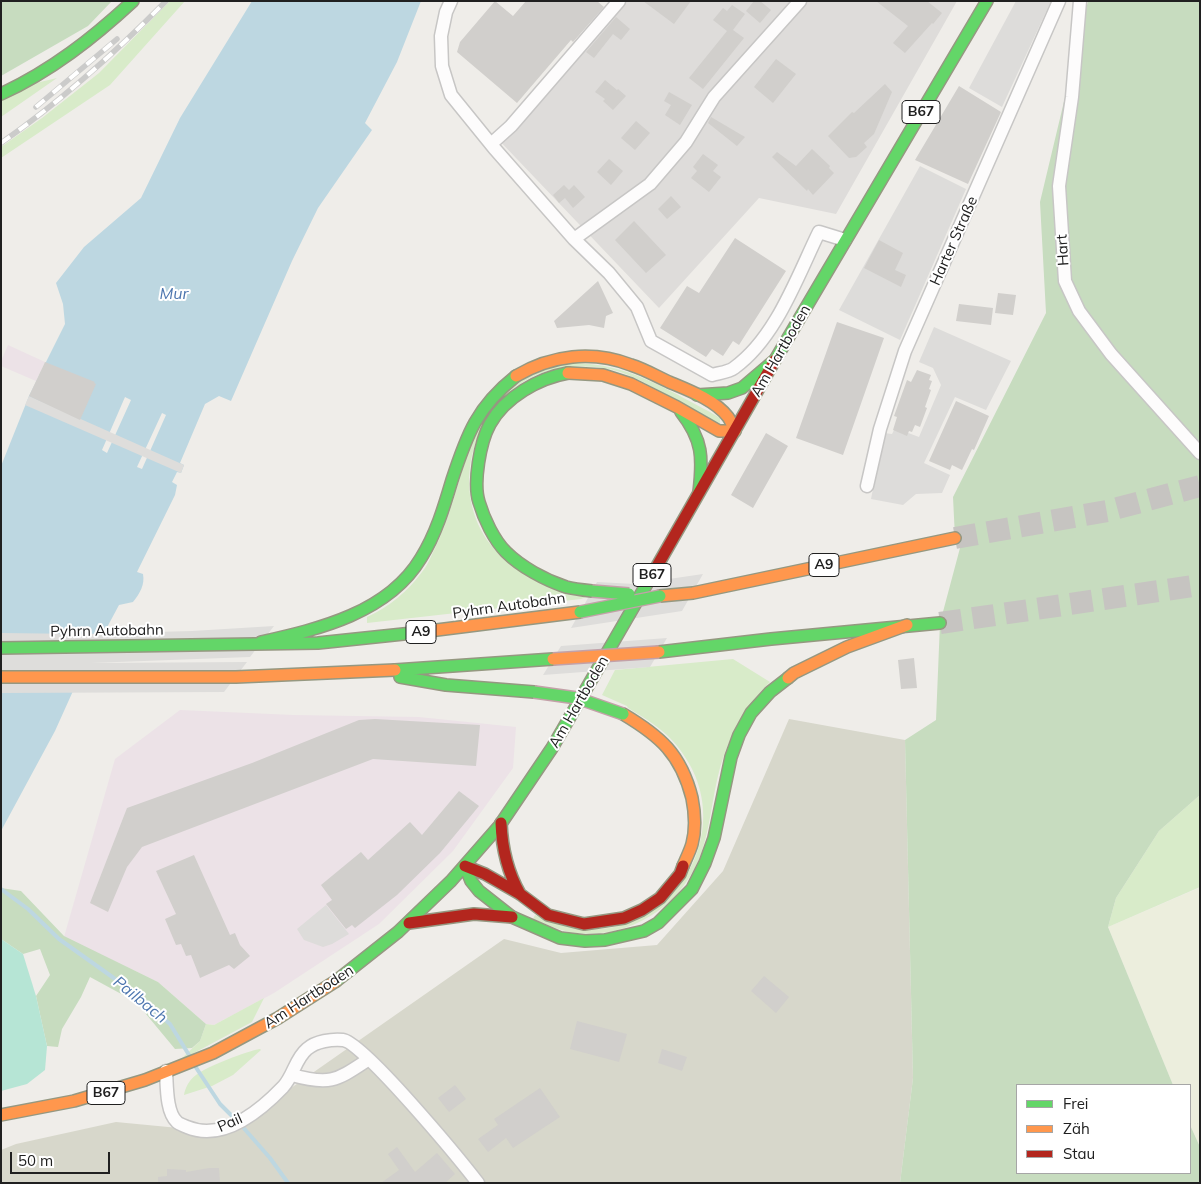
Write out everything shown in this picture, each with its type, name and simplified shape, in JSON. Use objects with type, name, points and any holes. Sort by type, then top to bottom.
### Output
[{"type":"main road","points":[[1,94],[15,88],[73,53],[132,1]]},
{"type":"main road","name":"Am Hartboden","points":[[166,1071],[245,1038],[305,1004],[390,941],[431,903],[501,823],[558,738],[845,240],[986,1]]},
{"type":"main road","points":[[261,642],[316,630],[370,608],[390,593],[408,576],[431,540],[446,502],[463,444],[485,404],[515,376],[552,359],[572,356],[604,357],[638,367],[697,396],[727,416],[735,431],[719,431],[631,384],[603,375],[571,373],[553,376],[517,395],[500,411],[490,424],[482,443],[477,469],[478,501],[490,529],[506,552],[534,572],[566,587],[592,591],[660,596]]},
{"type":"main road","points":[[697,396],[728,393],[742,388],[776,359]]},
{"type":"main road","points":[[677,407],[698,435],[702,455],[699,492]]},
{"type":"main road","name":"Pyhrn Autobahn","points":[[1,648],[261,642],[318,643],[451,629],[580,612],[660,596],[693,592],[955,538]]},
{"type":"main road","name":"A9","points":[[1,677],[236,677],[367,672],[446,665],[553,660],[659,652],[940,623]]},
{"type":"main road","points":[[465,866],[471,881],[478,891],[512,917],[560,938],[585,941],[625,936],[644,931],[658,923],[692,889],[705,863],[714,838],[731,757],[739,735],[751,713],[770,692],[794,672],[847,647],[907,626]]},
{"type":"main road","points":[[367,672],[446,684],[578,698],[623,714],[648,729],[672,753],[687,778],[695,812],[692,844],[680,874],[660,898],[642,910],[624,918],[584,924],[548,915],[520,894],[485,874],[465,866]]},
{"type":"main road","points":[[501,823],[504,860],[510,878],[520,894]]},
{"type":"main road","points":[[409,923],[474,914],[512,917]]},
{"type":"main road","name":"B67","points":[[1,1115],[44,1109],[127,1088],[166,1071]]},
{"type":"street","name":"Am Hartboden","points":[[451,1],[446,12],[441,36],[442,66],[451,95],[574,239],[609,273],[637,307],[651,342],[712,375],[733,369],[758,345],[782,310],[819,232],[845,240]]},
{"type":"street","points":[[491,144],[511,126],[619,1]]},
{"type":"street","points":[[574,239],[650,184],[686,142],[714,97],[800,1]]},
{"type":"street","name":"Harter Straße","points":[[867,486],[880,429],[906,351],[1059,1]]},
{"type":"street","name":"Hart","points":[[1080,1],[1072,97],[1059,186],[1065,281],[1079,311],[1111,354],[1200,453]]},
{"type":"street","name":"Pail","points":[[166,1071],[168,1105],[177,1122],[194,1130],[210,1131],[222,1129],[235,1124],[257,1109],[283,1086],[292,1075],[297,1060],[308,1048],[319,1042],[346,1040],[362,1051],[415,1108],[478,1183]]},
{"type":"street","points":[[292,1075],[309,1080],[325,1081],[336,1079],[369,1059]]},
{"type":"shaded area","points":[[611,1],[957,1],[836,214],[759,198],[659,308],[495,136]]},
{"type":"shaded area","points":[[1016,1],[1051,1],[1002,107],[969,88]]},
{"type":"shaded area","points":[[920,166],[966,189],[900,340],[839,310]]},
{"type":"shaded area","points":[[934,327],[1011,361],[986,410],[955,397],[924,463],[950,475],[942,493],[916,494],[903,505],[871,499],[884,433],[892,434],[895,428],[919,437],[941,385],[933,368],[919,362]]},
{"type":"shaded area","points":[[8,345],[45,362],[36,381],[1,366],[1,361]]},
{"type":"shaded area","points":[[180,710],[294,715],[419,717],[516,727],[513,768],[453,851],[379,924],[274,993],[214,1025],[206,1024],[158,982],[64,937],[115,759]]},
{"type":"shaded area","points":[[789,719],[905,740],[913,1078],[900,1183],[1,1183],[1,1150],[16,1144],[116,1122],[210,1131],[231,1130],[504,939],[561,953],[657,945],[723,871]]},
{"type":"shaded area","points":[[326,905],[349,934],[323,947],[304,940],[297,929]]},
{"type":"green space","points":[[1,1],[112,1],[88,26],[1,76]]},
{"type":"green space","points":[[170,1],[185,1],[110,85],[1,158],[1,147],[42,118],[99,73]]},
{"type":"green space","points":[[1088,1],[1200,1],[1200,795],[1159,831],[1116,898],[1108,927],[1173,1084],[1016,1084],[1016,1174],[1191,1174],[1191,1127],[1200,1147],[1200,1183],[900,1183],[913,1078],[905,740],[936,720],[940,623],[960,548],[955,538],[953,497],[1046,313],[1040,202]]},
{"type":"green space","points":[[57,78],[1,117],[1,94],[15,88]]},
{"type":"green space","points":[[575,363],[594,364],[612,368],[645,379],[710,412],[720,418],[720,423],[690,409],[644,382],[612,370],[579,366],[553,370],[530,378],[510,392],[493,410],[481,430],[473,453],[469,477],[471,501],[478,524],[500,556],[534,580],[559,590],[586,597],[367,623],[367,617],[383,608],[411,586],[426,566],[448,518],[466,458],[477,430],[491,405],[511,385],[538,371]]},
{"type":"green space","points":[[733,659],[770,682],[737,725],[728,745],[717,779],[702,851],[693,871],[681,889],[667,904],[650,916],[632,926],[612,931],[591,934],[569,932],[533,919],[535,915],[571,927],[609,928],[637,919],[660,905],[679,885],[693,862],[701,837],[703,810],[698,783],[685,757],[667,735],[627,706],[602,695],[615,670]]},
{"type":"green space","points":[[1200,795],[1200,887],[1108,927],[1116,898],[1159,831]]},
{"type":"green space","points":[[1,888],[21,891],[64,936],[158,982],[206,1024],[200,1041],[192,1048],[175,1049],[136,1002],[90,977],[81,997],[62,1029],[58,1047],[47,1046],[36,996],[50,975],[40,949],[23,954],[1,939]]},
{"type":"green space","points":[[1199,888],[1200,890],[1200,1147],[1191,1127],[1191,1084],[1173,1084],[1108,927]]},
{"type":"green space","points":[[1,939],[23,954],[36,996],[47,1046],[45,1070],[27,1084],[1,1091]]},
{"type":"green space","points":[[264,998],[252,1022],[179,1061],[200,1041],[206,1024],[214,1025]]},
{"type":"green space","points":[[260,1049],[233,1075],[212,1086],[184,1095],[189,1082],[201,1072],[227,1060]]},
{"type":"water","name":"Mur","points":[[252,1],[421,1],[397,62],[365,123],[372,130],[318,208],[292,261],[231,401],[219,396],[205,404],[180,463],[184,465],[181,473],[177,472],[172,482],[177,485],[175,495],[137,572],[143,574],[143,585],[140,592],[133,602],[119,605],[73,691],[55,731],[1,831],[1,466],[29,396],[65,324],[63,304],[56,283],[84,247],[141,198],[180,118]],"holes":[[[125,397],[131,400],[107,453],[102,450]],[[162,413],[166,415],[142,469],[137,467]]]},
{"type":"pier","points":[[29,396],[184,465],[181,473],[25,405]]},
{"type":"pier","points":[[703,574],[682,611],[571,628],[597,582],[635,584]]},
{"type":"pier","points":[[274,626],[250,657],[91,663],[247,662],[224,692],[1,693],[1,633],[83,634],[192,631]]},
{"type":"pier","points":[[667,638],[650,667],[543,675],[561,646]]},
{"type":"building","points":[[495,1],[513,16],[526,1],[597,1],[604,7],[573,42],[571,40],[517,103],[457,52],[460,42]]},
{"type":"building","points":[[643,1],[691,1],[674,24]]},
{"type":"building","points":[[754,1],[760,1],[771,10],[760,23],[746,11]]},
{"type":"building","points":[[876,1],[927,1],[942,13],[905,53],[893,43],[908,26]]},
{"type":"building","points":[[732,5],[745,14],[733,30],[744,38],[703,89],[689,78],[727,31],[713,20],[723,8],[727,11]]},
{"type":"building","points":[[616,17],[630,29],[621,40],[613,34],[594,58],[586,52]]},
{"type":"building","points":[[776,59],[796,74],[773,103],[754,87]]},
{"type":"building","points":[[605,80],[626,96],[613,110],[603,101],[605,99],[595,92]]},
{"type":"building","points":[[885,84],[892,92],[874,134],[864,143],[867,147],[856,157],[849,158],[828,136],[852,112],[854,113]]},
{"type":"building","points":[[959,86],[1001,112],[968,184],[915,160]]},
{"type":"building","points":[[669,92],[692,105],[680,125],[665,115],[671,105],[664,101]]},
{"type":"building","points":[[711,117],[745,137],[737,146],[708,123]]},
{"type":"building","points":[[636,121],[650,133],[635,150],[621,138]]},
{"type":"building","points":[[812,149],[830,166],[829,168],[834,173],[813,195],[772,157],[777,152],[796,166]]},
{"type":"building","points":[[703,154],[718,165],[713,171],[721,177],[709,192],[691,178],[697,171],[693,167]]},
{"type":"building","points":[[609,159],[623,171],[611,185],[597,172]]},
{"type":"building","points":[[564,185],[569,190],[574,185],[585,197],[573,208],[565,198],[559,203],[553,195]]},
{"type":"building","points":[[671,196],[681,207],[667,219],[658,209]]},
{"type":"building","points":[[634,221],[666,255],[646,273],[615,240]]},
{"type":"building","points":[[735,238],[786,271],[739,345],[733,341],[723,356],[712,349],[706,357],[660,328],[687,286],[699,293]]},
{"type":"building","points":[[879,240],[903,253],[895,270],[906,275],[901,287],[864,268]]},
{"type":"building","points":[[598,281],[613,313],[606,316],[604,328],[589,325],[557,328],[554,321]]},
{"type":"building","points":[[998,293],[1016,295],[1013,315],[995,313]]},
{"type":"building","points":[[959,304],[993,308],[991,325],[956,321]]},
{"type":"building","points":[[837,322],[884,338],[843,455],[796,438]]},
{"type":"building","points":[[45,362],[95,382],[96,384],[80,420],[29,396]]},
{"type":"building","points":[[917,370],[931,375],[929,380],[932,381],[929,389],[931,390],[920,427],[915,425],[912,432],[909,431],[907,436],[893,430],[897,417],[894,416],[907,380],[911,382]]},
{"type":"building","points":[[956,401],[989,416],[974,450],[972,449],[962,470],[952,465],[950,470],[929,461]]},
{"type":"building","points":[[766,433],[788,446],[753,508],[731,495]]},
{"type":"building","points":[[914,658],[917,688],[901,689],[898,660]]},
{"type":"building","points":[[375,719],[480,725],[476,766],[373,759],[142,847],[127,867],[108,912],[90,903],[127,808],[252,763],[359,720]]},
{"type":"building","points":[[459,791],[479,806],[440,853],[397,895],[355,928],[352,925],[346,929],[326,904],[332,900],[321,885],[361,852],[368,860],[410,822],[422,835]]},
{"type":"building","points":[[194,855],[230,935],[235,933],[240,945],[250,956],[234,969],[229,965],[200,978],[191,955],[186,956],[181,944],[176,945],[165,919],[176,914],[156,871]]},
{"type":"building","points":[[764,976],[789,997],[776,1013],[751,991]]},
{"type":"building","points":[[577,1021],[627,1034],[619,1062],[570,1049]]},
{"type":"building","points":[[662,1049],[687,1057],[682,1071],[658,1063]]},
{"type":"building","points":[[455,1085],[466,1099],[449,1112],[438,1098]]},
{"type":"building","points":[[540,1088],[560,1117],[513,1148],[506,1138],[488,1152],[478,1139],[498,1125],[494,1119]]},
{"type":"building","points":[[397,1147],[415,1172],[437,1153],[455,1174],[445,1183],[381,1183],[399,1170],[388,1154]]},
{"type":"building","points":[[219,1168],[220,1183],[158,1183],[158,1177],[167,1176],[167,1169],[186,1170],[186,1172]]},
{"type":"waterway","name":"Pailbach","points":[[1,889],[28,909],[59,939],[132,991],[170,1024],[189,1055]]},
{"type":"waterway","name":"Pailbach","points":[[195,1066],[220,1104],[236,1120]]},
{"type":"waterway","name":"Pailbach","points":[[241,1125],[270,1158],[288,1183]]},
{"type":"tunnel","points":[[955,538],[1107,511],[1200,486]]},
{"type":"tunnel","points":[[940,623],[1200,585]]},
{"type":"railway","points":[[1,143],[87,76],[166,1]]},
{"type":"railway","points":[[36,107],[117,39]]},
{"type":"traffic: fast","points":[[1,94],[37,75],[71,53],[133,1]]},
{"type":"traffic: fast","points":[[775,360],[987,1]]},
{"type":"traffic: fast","points":[[697,395],[728,393],[742,388],[776,359]]},
{"type":"traffic: fast","points":[[568,373],[546,379],[524,390],[504,405],[496,414],[483,441],[477,474],[477,494],[481,509],[497,542],[512,558],[542,577],[558,584],[569,588],[592,591]]},
{"type":"traffic: fast","points":[[261,642],[306,631],[350,616],[371,605],[407,577],[421,558],[435,530],[463,449],[475,422],[492,399],[516,376]]},
{"type":"traffic: fast","points":[[681,412],[694,432],[700,450],[699,492]]},
{"type":"traffic: fast","points":[[336,981],[398,932],[451,881],[500,825],[552,748],[652,575]]},
{"type":"traffic: fast","points":[[592,591],[629,594]]},
{"type":"traffic: fast","points":[[580,612],[660,596]]},
{"type":"traffic: fast","points":[[659,652],[940,623]]},
{"type":"traffic: fast","points":[[1,648],[318,643],[413,633]]},
{"type":"traffic: fast","points":[[395,670],[553,659]]},
{"type":"traffic: fast","points":[[400,677],[446,685],[534,692]]},
{"type":"traffic: fast","points":[[465,866],[471,881],[479,891],[512,917],[560,938],[585,941],[605,940],[644,931],[658,923],[692,889],[705,863],[714,838],[731,757],[739,735],[751,713],[770,692],[788,678]]},
{"type":"traffic: fast","points":[[534,692],[577,698],[623,714]]},
{"type":"traffic: slow","points":[[516,376],[544,363],[558,359],[587,356],[616,360],[693,392],[716,405],[728,417],[735,431],[719,431],[631,384],[603,375],[568,373]]},
{"type":"traffic: slow","points":[[660,596],[693,593],[955,538]]},
{"type":"traffic: slow","points":[[413,633],[580,612]]},
{"type":"traffic: slow","points":[[788,678],[794,673],[847,647],[907,625]]},
{"type":"traffic: slow","points":[[553,659],[659,652]]},
{"type":"traffic: slow","points":[[1,677],[236,677],[395,670]]},
{"type":"traffic: slow","points":[[623,714],[648,730],[658,739],[682,769],[692,798],[695,827],[692,844],[683,866]]},
{"type":"traffic: slow","points":[[1,1115],[74,1101],[145,1080],[213,1053],[278,1018],[336,981]]},
{"type":"traffic: jam","points":[[652,575],[775,360]]},
{"type":"traffic: jam","points":[[501,823],[506,860],[520,894]]},
{"type":"traffic: jam","points":[[465,866],[485,874],[520,894],[548,915],[584,924],[624,918],[642,910],[660,898],[680,874],[683,866]]},
{"type":"traffic: jam","points":[[409,923],[474,914],[512,917]]}]
